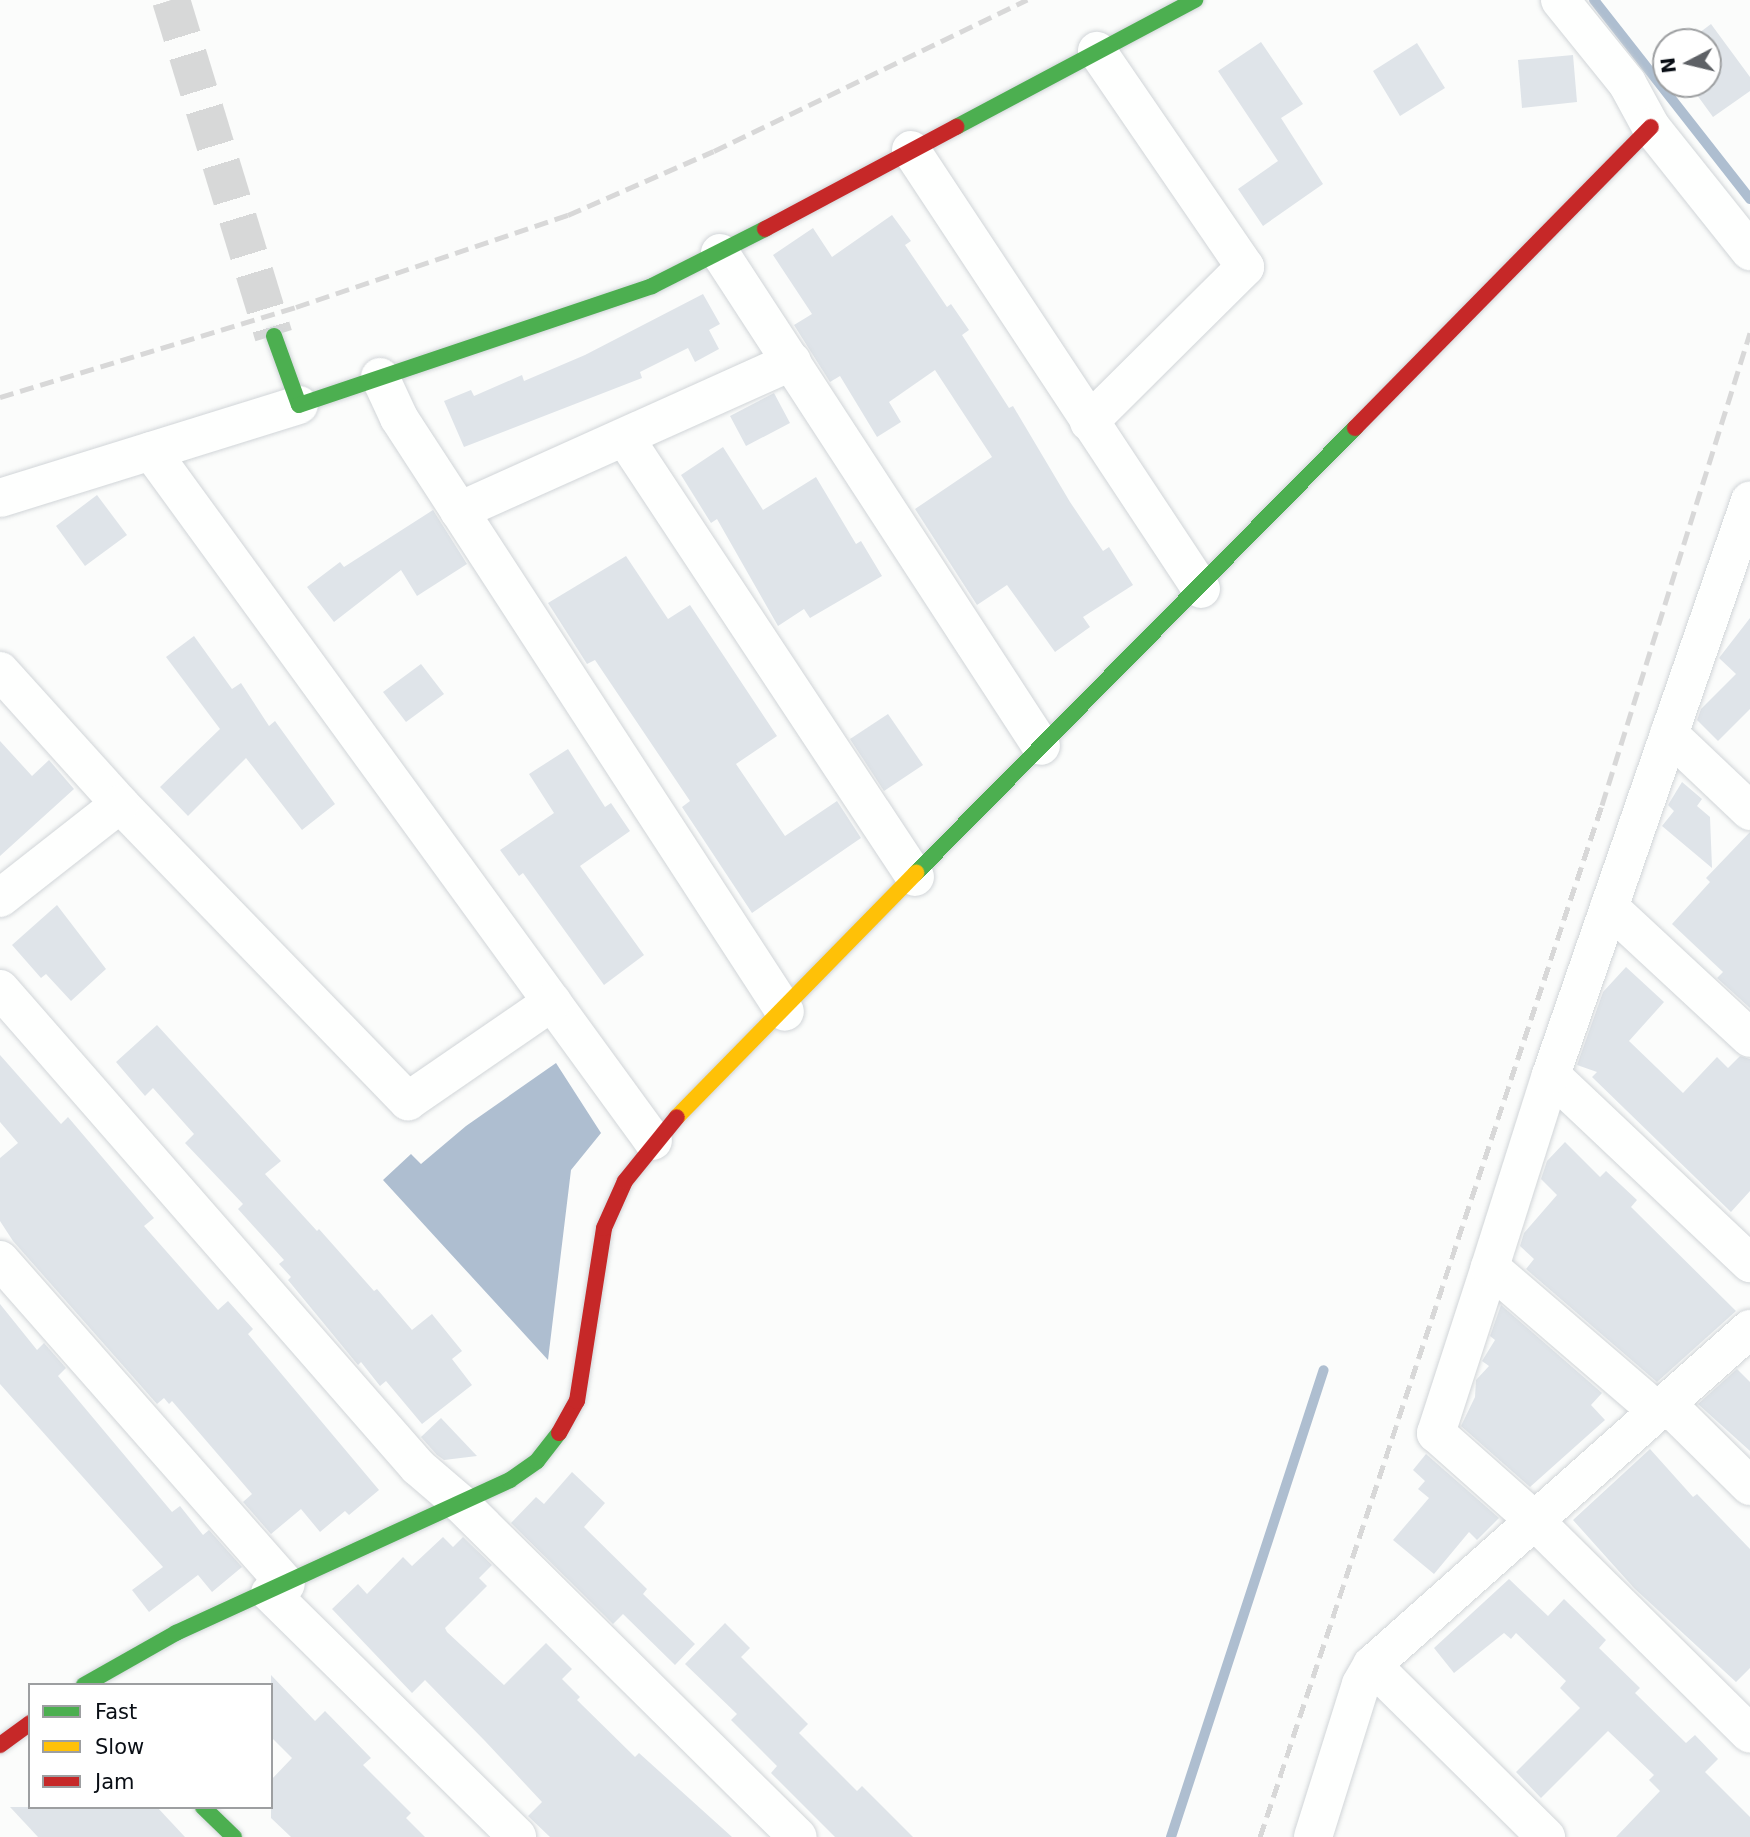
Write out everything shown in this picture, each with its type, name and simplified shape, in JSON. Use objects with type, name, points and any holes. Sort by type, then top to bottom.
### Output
[{"type":"street","points":[[0,498],[299,405],[588,310],[652,286],[720,253],[1195,0]]},
{"type":"street","points":[[1560,0],[1627,83],[1651,127],[1750,251]]},
{"type":"street","points":[[1089,422],[1245,267],[1097,51]]},
{"type":"street","points":[[88,1683],[176,1633],[460,1503],[537,1461],[567,1423],[584,1374],[604,1227],[625,1181],[653,1141],[785,1012],[1041,746],[1200,589],[1651,127]]},
{"type":"street","points":[[911,150],[1200,589]]},
{"type":"street","points":[[720,253],[1041,746]]},
{"type":"street","points":[[274,336],[299,405]]},
{"type":"street","points":[[459,511],[792,361]]},
{"type":"street","points":[[380,377],[399,418],[785,1012]]},
{"type":"street","points":[[625,438],[915,877]]},
{"type":"street","points":[[150,451],[653,1141]]},
{"type":"street","points":[[1750,502],[1551,1075],[1436,1433],[1532,1520],[1750,1734]]},
{"type":"street","points":[[0,671],[120,804],[408,1101],[552,1002]]},
{"type":"street","points":[[1669,734],[1750,811]]},
{"type":"street","points":[[0,898],[120,804]]},
{"type":"street","points":[[1609,907],[1750,1038]]},
{"type":"street","points":[[0,989],[418,1467],[460,1503],[798,1837]]},
{"type":"street","points":[[1551,1075],[1750,1263]]},
{"type":"street","points":[[0,1260],[278,1588],[517,1837]]},
{"type":"street","points":[[1490,1267],[1661,1406],[1750,1486]]},
{"type":"street","points":[[1313,1837],[1361,1684],[1373,1665],[1532,1520],[1750,1329]]},
{"type":"street","points":[[1373,1665],[1546,1837]]},
{"type":"street","points":[[0,1745],[28,1724]]},
{"type":"street","points":[[205,1809],[234,1837]]},
{"type":"water","points":[[556,1063],[601,1133],[571,1170],[548,1360],[383,1180],[411,1154],[421,1164],[466,1126]]},
{"type":"building","points":[[1722,39],[1750,77],[1750,91],[1713,117],[1699,98],[1722,98]]},
{"type":"building","points":[[1261,42],[1303,104],[1281,118],[1323,184],[1263,226],[1238,189],[1278,161],[1218,71]]},
{"type":"building","points":[[1417,43],[1445,88],[1400,116],[1373,71]]},
{"type":"building","points":[[1573,55],[1577,102],[1522,108],[1518,60]]},
{"type":"building","points":[[892,215],[911,241],[905,245],[947,307],[951,304],[969,330],[962,335],[1009,408],[1013,406],[1070,502],[1103,551],[1109,547],[1133,585],[1083,617],[1090,627],[1055,652],[1007,585],[977,605],[915,509],[992,457],[935,370],[889,402],[901,422],[877,437],[840,376],[830,382],[794,325],[812,314],[773,255],[813,228],[832,257]]},
{"type":"building","points":[[703,294],[720,324],[709,330],[719,349],[695,362],[688,348],[640,372],[642,378],[464,447],[444,401],[471,390],[474,396],[522,375],[524,381],[585,355]]},
{"type":"building","points":[[774,393],[790,423],[746,446],[730,416]]},
{"type":"building","points":[[723,447],[763,510],[816,477],[856,544],[861,541],[882,576],[810,618],[804,609],[778,626],[717,519],[711,523],[681,475]]},
{"type":"building","points":[[97,495],[127,535],[85,566],[56,526]]},
{"type":"building","points":[[433,510],[467,564],[417,596],[401,570],[334,622],[307,587],[340,562],[344,567]]},
{"type":"building","points":[[626,556],[668,619],[690,605],[777,736],[736,764],[785,836],[837,801],[861,838],[752,913],[682,807],[690,801],[595,660],[587,664],[548,603]]},
{"type":"building","points":[[1750,618],[1750,709],[1718,741],[1697,720],[1701,709],[1736,674],[1719,658]]},
{"type":"building","points":[[194,636],[232,689],[241,683],[269,726],[275,721],[335,804],[302,830],[246,758],[188,816],[160,787],[220,729],[166,657]]},
{"type":"building","points":[[421,664],[444,694],[406,722],[383,692]]},
{"type":"building","points":[[888,714],[923,765],[884,791],[850,739]]},
{"type":"building","points":[[0,741],[32,776],[49,760],[74,789],[0,856]]},
{"type":"building","points":[[568,749],[605,807],[611,803],[630,831],[580,866],[644,955],[604,985],[523,873],[519,876],[500,850],[554,813],[529,774]]},
{"type":"building","points":[[1682,782],[1702,799],[1697,806],[1710,817],[1712,868],[1662,826],[1674,811],[1668,805]]},
{"type":"building","points":[[1750,832],[1750,1008],[1717,978],[1723,972],[1672,924],[1710,882],[1706,878]]},
{"type":"building","points":[[57,905],[106,969],[71,1001],[46,974],[41,978],[12,945]]},
{"type":"building","points":[[1626,967],[1664,1002],[1629,1041],[1683,1093],[1717,1057],[1728,1068],[1740,1056],[1750,1059],[1750,1191],[1731,1212],[1592,1077],[1597,1072],[1577,1065],[1603,992]]},
{"type":"building","points":[[157,1025],[281,1161],[265,1174],[317,1231],[319,1229],[374,1291],[377,1289],[412,1330],[432,1314],[462,1351],[452,1359],[472,1385],[422,1424],[386,1381],[380,1386],[361,1362],[358,1365],[288,1280],[291,1277],[279,1264],[284,1260],[238,1209],[243,1204],[185,1143],[194,1134],[153,1088],[145,1096],[116,1062]]},
{"type":"building","points":[[0,1055],[61,1124],[68,1117],[154,1218],[144,1226],[218,1310],[228,1301],[253,1329],[248,1334],[379,1490],[349,1515],[345,1511],[320,1532],[301,1509],[271,1534],[243,1502],[252,1494],[172,1401],[169,1404],[164,1398],[157,1404],[13,1241],[0,1221],[0,1158],[18,1143],[0,1122]]},
{"type":"building","points":[[1565,1142],[1600,1177],[1606,1171],[1637,1200],[1631,1207],[1736,1311],[1657,1382],[1526,1269],[1534,1259],[1520,1246],[1524,1233],[1557,1195],[1541,1179],[1547,1161]]},
{"type":"building","points":[[0,1304],[37,1350],[44,1343],[66,1368],[58,1376],[172,1512],[180,1506],[203,1535],[209,1530],[242,1567],[212,1592],[198,1575],[149,1612],[132,1590],[163,1567],[0,1384]]},
{"type":"building","points":[[1501,1305],[1602,1393],[1591,1405],[1605,1420],[1530,1487],[1461,1426],[1475,1397],[1476,1380],[1489,1366],[1482,1361],[1495,1340],[1490,1336]]},
{"type":"building","points":[[1737,1369],[1750,1382],[1750,1451],[1698,1404]]},
{"type":"building","points":[[441,1418],[477,1456],[444,1460],[437,1455],[421,1437]]},
{"type":"building","points":[[1650,1449],[1693,1497],[1697,1494],[1750,1549],[1750,1668],[1736,1682],[1634,1588],[1573,1520]]},
{"type":"building","points":[[1426,1454],[1499,1518],[1477,1540],[1469,1532],[1434,1574],[1393,1540],[1429,1498],[1418,1489],[1425,1481],[1413,1470]]},
{"type":"building","points":[[572,1472],[605,1503],[584,1527],[647,1589],[643,1594],[695,1644],[675,1665],[623,1614],[613,1624],[511,1523],[536,1497],[544,1504]]},
{"type":"building","points":[[443,1537],[453,1547],[463,1537],[492,1565],[479,1578],[487,1586],[445,1628],[447,1632],[504,1685],[546,1643],[572,1669],[562,1679],[580,1697],[577,1700],[635,1757],[639,1753],[732,1837],[550,1837],[528,1816],[542,1802],[485,1741],[425,1680],[412,1693],[332,1609],[358,1584],[367,1594],[403,1557],[412,1566]]},
{"type":"building","points":[[1509,1579],[1548,1616],[1564,1599],[1606,1640],[1599,1648],[1640,1688],[1635,1693],[1686,1743],[1695,1735],[1718,1759],[1705,1772],[1750,1817],[1750,1837],[1616,1837],[1660,1791],[1649,1780],[1654,1775],[1608,1731],[1541,1798],[1516,1772],[1580,1708],[1560,1688],[1566,1681],[1516,1633],[1511,1639],[1504,1633],[1454,1673],[1434,1648]]},
{"type":"building","points":[[725,1623],[750,1648],[741,1657],[808,1724],[799,1733],[857,1791],[862,1786],[913,1837],[835,1837],[771,1773],[777,1766],[731,1720],[737,1714],[685,1664]]},
{"type":"building","points":[[271,1675],[315,1721],[325,1711],[371,1758],[363,1765],[411,1813],[406,1818],[425,1837],[291,1837],[271,1818],[273,1778],[292,1758],[273,1739]]},
{"type":"building","points":[[10,1807],[159,1809],[185,1837],[38,1837]]},
{"type":"waterway","points":[[1594,0],[1750,199]]},
{"type":"waterway","points":[[1171,1837],[1324,1370]]},
{"type":"tunnel","points":[[171,0],[274,336]]},
{"type":"railway","points":[[0,397],[296,307],[568,215],[714,151],[1027,0]]},
{"type":"railway","points":[[1260,1837],[1602,805],[1750,333]]},
{"type":"traffic: fast","points":[[956,127],[1195,0]]},
{"type":"traffic: fast","points":[[274,336],[299,405],[652,286],[765,229]]},
{"type":"traffic: fast","points":[[916,873],[1355,428]]},
{"type":"traffic: fast","points":[[88,1683],[176,1633],[510,1480],[537,1461],[559,1433]]},
{"type":"traffic: fast","points":[[205,1809],[234,1837]]},
{"type":"traffic: slow","points":[[677,1117],[916,873]]},
{"type":"traffic: jam","points":[[765,229],[956,127]]},
{"type":"traffic: jam","points":[[1355,428],[1651,127]]},
{"type":"traffic: jam","points":[[559,1433],[577,1401],[604,1228],[625,1181],[677,1117]]},
{"type":"traffic: jam","points":[[0,1745],[28,1724]]}]
